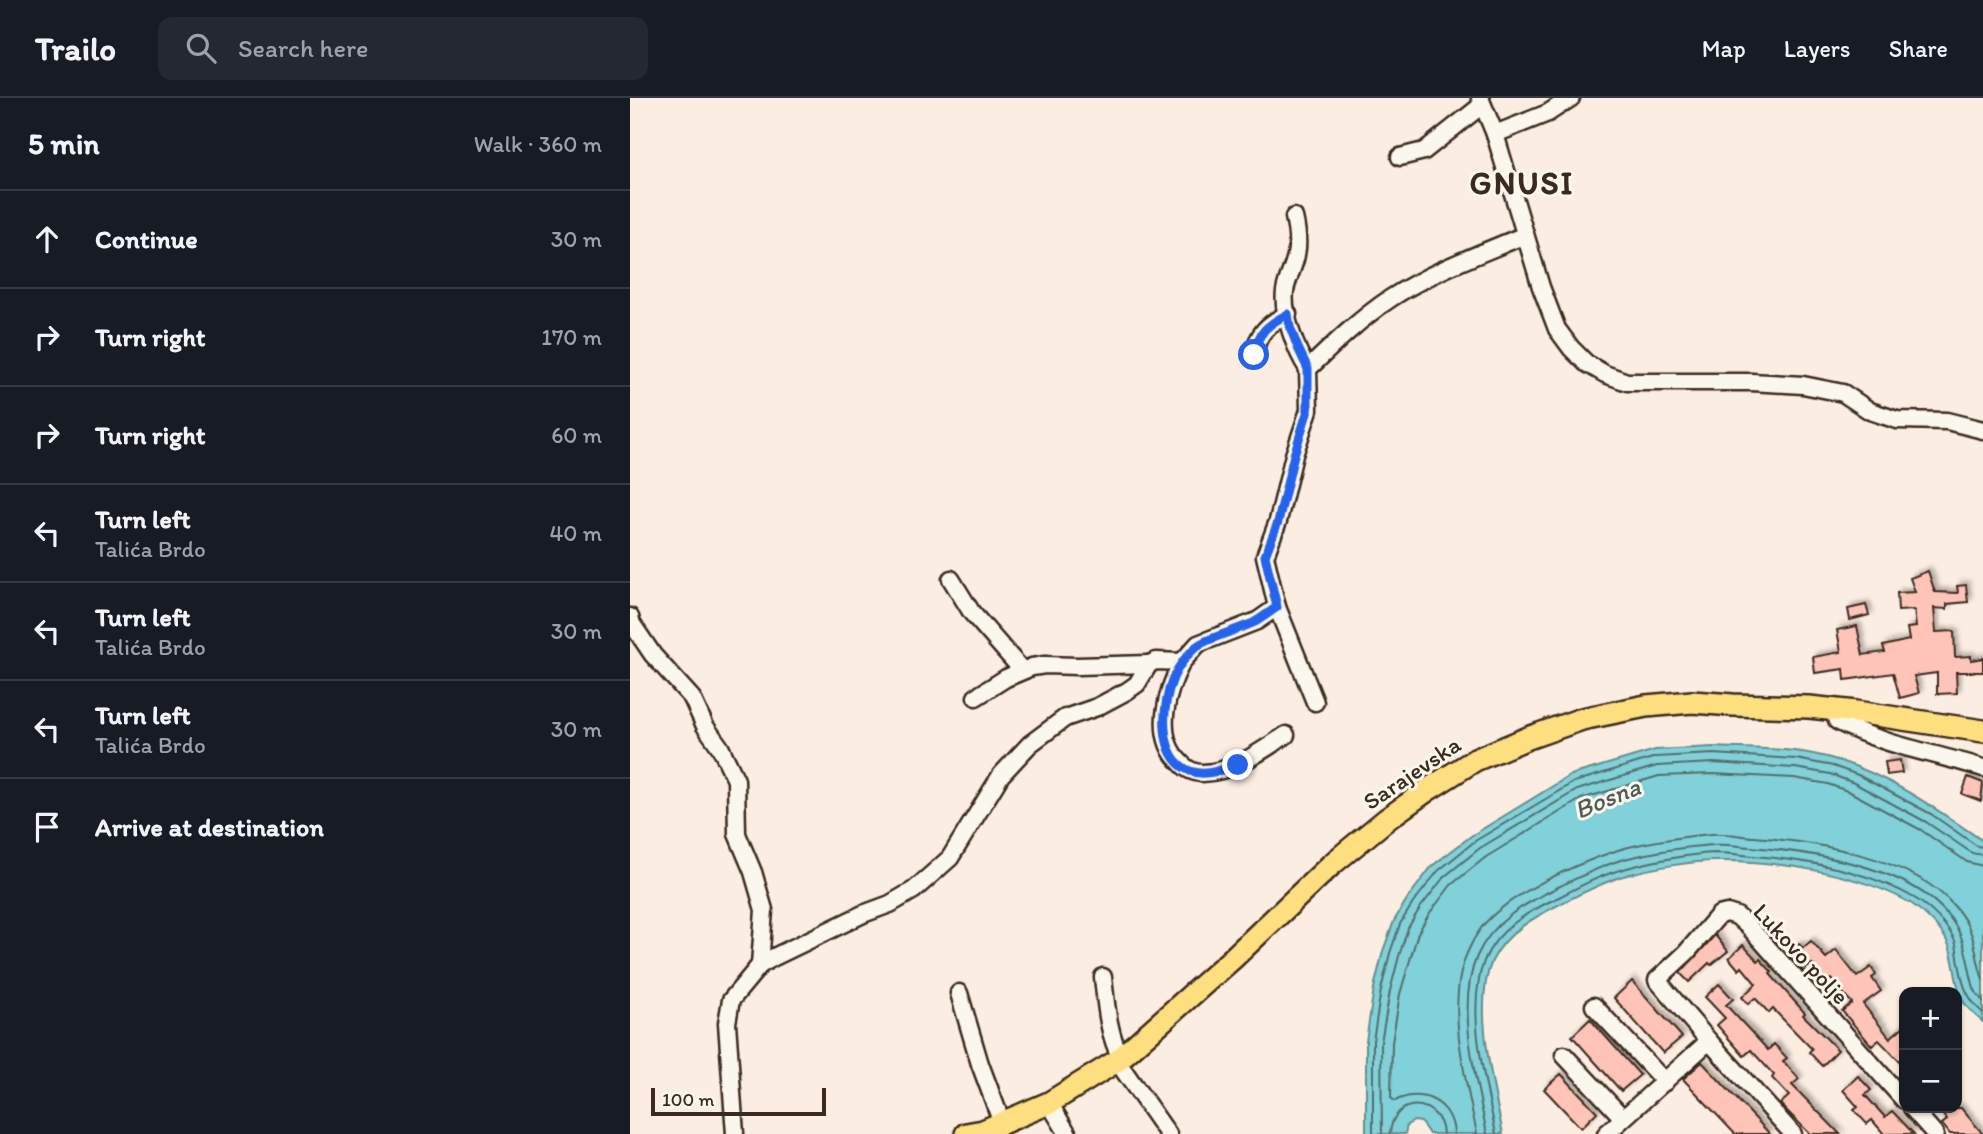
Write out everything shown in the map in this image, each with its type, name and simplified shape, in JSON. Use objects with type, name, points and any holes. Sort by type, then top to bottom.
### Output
[{"type":"main road","name":"Sarajevska","points":[[984,1130],[1049,1103],[1119,1060],[1342,857],[1397,811],[1475,760],[1528,737],[1581,719],[1646,706],[1692,702],[1833,709],[1983,730]]},
{"type":"street","points":[[1495,134],[1548,113],[1571,98]]},
{"type":"street","points":[[1400,157],[1424,151],[1481,102],[1495,134],[1541,287],[1557,329],[1579,355],[1605,374],[1627,382],[1751,382],[1803,385],[1843,393],[1870,411],[1897,420],[1947,421],[1983,430]]},
{"type":"street","points":[[1294,217],[1298,235],[1296,256],[1285,294],[1290,327],[1308,369],[1308,410],[1278,522],[1265,556],[1277,607],[1315,702]]},
{"type":"street","points":[[1308,369],[1353,326],[1392,297],[1429,277],[1525,235]]},
{"type":"street","points":[[1254,355],[1256,340],[1276,320],[1288,314]]},
{"type":"street","points":[[951,579],[972,614],[1022,670]]},
{"type":"street","points":[[1277,607],[1257,621],[1198,644],[1182,662],[1173,678],[1167,699],[1165,729],[1169,748],[1178,761],[1189,771],[1203,773],[1238,765],[1286,736]]},
{"type":"street","points":[[630,617],[653,655],[692,698],[736,780],[737,834],[753,872],[764,910],[760,965]]},
{"type":"street","points":[[976,696],[1022,670],[1045,665],[1182,662]]},
{"type":"street","points":[[735,1134],[727,1023],[731,1000],[760,965],[914,890],[950,858],[1001,775],[1030,744],[1065,718],[1097,707],[1127,691],[1137,684],[1149,664]]},
{"type":"street","points":[[1833,709],[1837,721],[1859,731],[1983,768]]},
{"type":"street","name":"Lukovo polje","points":[[1793,1134],[1657,980],[1686,953],[1719,915],[1727,913],[1737,916],[1750,928],[1899,1094]]},
{"type":"street","points":[[1102,977],[1110,1027],[1119,1060],[1168,1134]]},
{"type":"street","points":[[960,993],[980,1064],[984,1130]]},
{"type":"street","points":[[1594,1006],[1665,1082]]},
{"type":"street","points":[[1606,1134],[1709,1041]]},
{"type":"street","points":[[1564,1055],[1623,1118]]},
{"type":"street","points":[[1049,1103],[1068,1134]]},
{"type":"street","points":[[1916,1113],[1935,1134]]},
{"type":"water","name":"Bosna","points":[[1713,747],[1776,749],[1822,756],[1876,775],[1913,795],[1983,841],[1983,1022],[1962,999],[1962,987],[1958,987],[1950,949],[1941,932],[1912,904],[1892,893],[1844,877],[1765,863],[1707,861],[1659,867],[1611,880],[1553,907],[1514,933],[1492,961],[1486,979],[1484,1023],[1503,1134],[1429,1134],[1421,1122],[1414,1121],[1407,1125],[1405,1134],[1366,1134],[1366,1041],[1374,988],[1394,921],[1407,899],[1432,866],[1471,836],[1571,775],[1655,750]]},
{"type":"building","points":[[1928,571],[1935,592],[1958,593],[1957,586],[1966,585],[1968,602],[1947,604],[1947,609],[1934,608],[1936,632],[1954,631],[1955,657],[1971,656],[1971,660],[1983,658],[1983,672],[1956,672],[1957,693],[1937,694],[1937,673],[1914,676],[1919,693],[1900,698],[1893,673],[1845,680],[1844,669],[1815,673],[1813,657],[1841,652],[1837,630],[1857,626],[1863,655],[1885,652],[1883,646],[1909,640],[1907,628],[1916,627],[1914,610],[1898,611],[1897,593],[1915,592],[1910,578]]},
{"type":"building","points":[[1866,605],[1869,615],[1850,620],[1848,609]]},
{"type":"building","points":[[1900,760],[1902,773],[1887,775],[1885,762]]},
{"type":"building","points":[[1968,777],[1983,783],[1981,801],[1962,794]]},
{"type":"building","points":[[1715,935],[1728,951],[1711,965],[1709,963],[1689,982],[1680,973]]},
{"type":"building","points":[[1811,941],[1826,958],[1836,950],[1857,977],[1871,967],[1876,975],[1872,978],[1881,991],[1863,1004],[1890,1038],[1899,1030],[1899,1061],[1879,1040],[1872,1046],[1842,1011],[1852,1003],[1831,979],[1827,982],[1812,964],[1803,971],[1787,954],[1799,944],[1803,948]]},
{"type":"building","points":[[1743,945],[1772,972],[1770,974],[1805,1013],[1803,1015],[1838,1050],[1822,1066],[1809,1052],[1812,1049],[1773,1009],[1769,1013],[1755,998],[1748,1004],[1742,997],[1756,984],[1742,967],[1739,970],[1729,958]]},
{"type":"building","points":[[1632,981],[1682,1037],[1663,1053],[1614,998]]},
{"type":"building","points":[[1719,984],[1733,999],[1726,1005],[1768,1050],[1774,1044],[1787,1058],[1783,1061],[1799,1079],[1792,1085],[1840,1134],[1810,1134],[1780,1104],[1789,1096],[1772,1078],[1774,1075],[1751,1050],[1744,1056],[1717,1025],[1725,1018],[1705,997]]},
{"type":"building","points":[[1590,1019],[1640,1075],[1621,1091],[1572,1036]]},
{"type":"building","points":[[1702,1062],[1770,1134],[1735,1134],[1683,1079]]},
{"type":"building","points":[[1561,1074],[1597,1112],[1581,1128],[1544,1089]]},
{"type":"building","points":[[1858,1076],[1871,1090],[1865,1095],[1885,1117],[1892,1111],[1914,1134],[1884,1134],[1872,1120],[1867,1124],[1854,1110],[1858,1107],[1843,1090]]},
{"type":"building","points":[[1962,1109],[1983,1134],[1950,1134],[1942,1124],[1947,1120],[1941,1113],[1962,1113]]},
{"type":"district","name":"GNUSI","points":[[1522,183]]},
{"type":"route","points":[[1238,765],[1203,773],[1189,771],[1169,748],[1165,729],[1167,699],[1173,678],[1182,662],[1198,644],[1257,621],[1277,607],[1265,556],[1278,522],[1308,410],[1309,384],[1308,369],[1290,327],[1288,314],[1276,320],[1256,340],[1254,355]]}]
